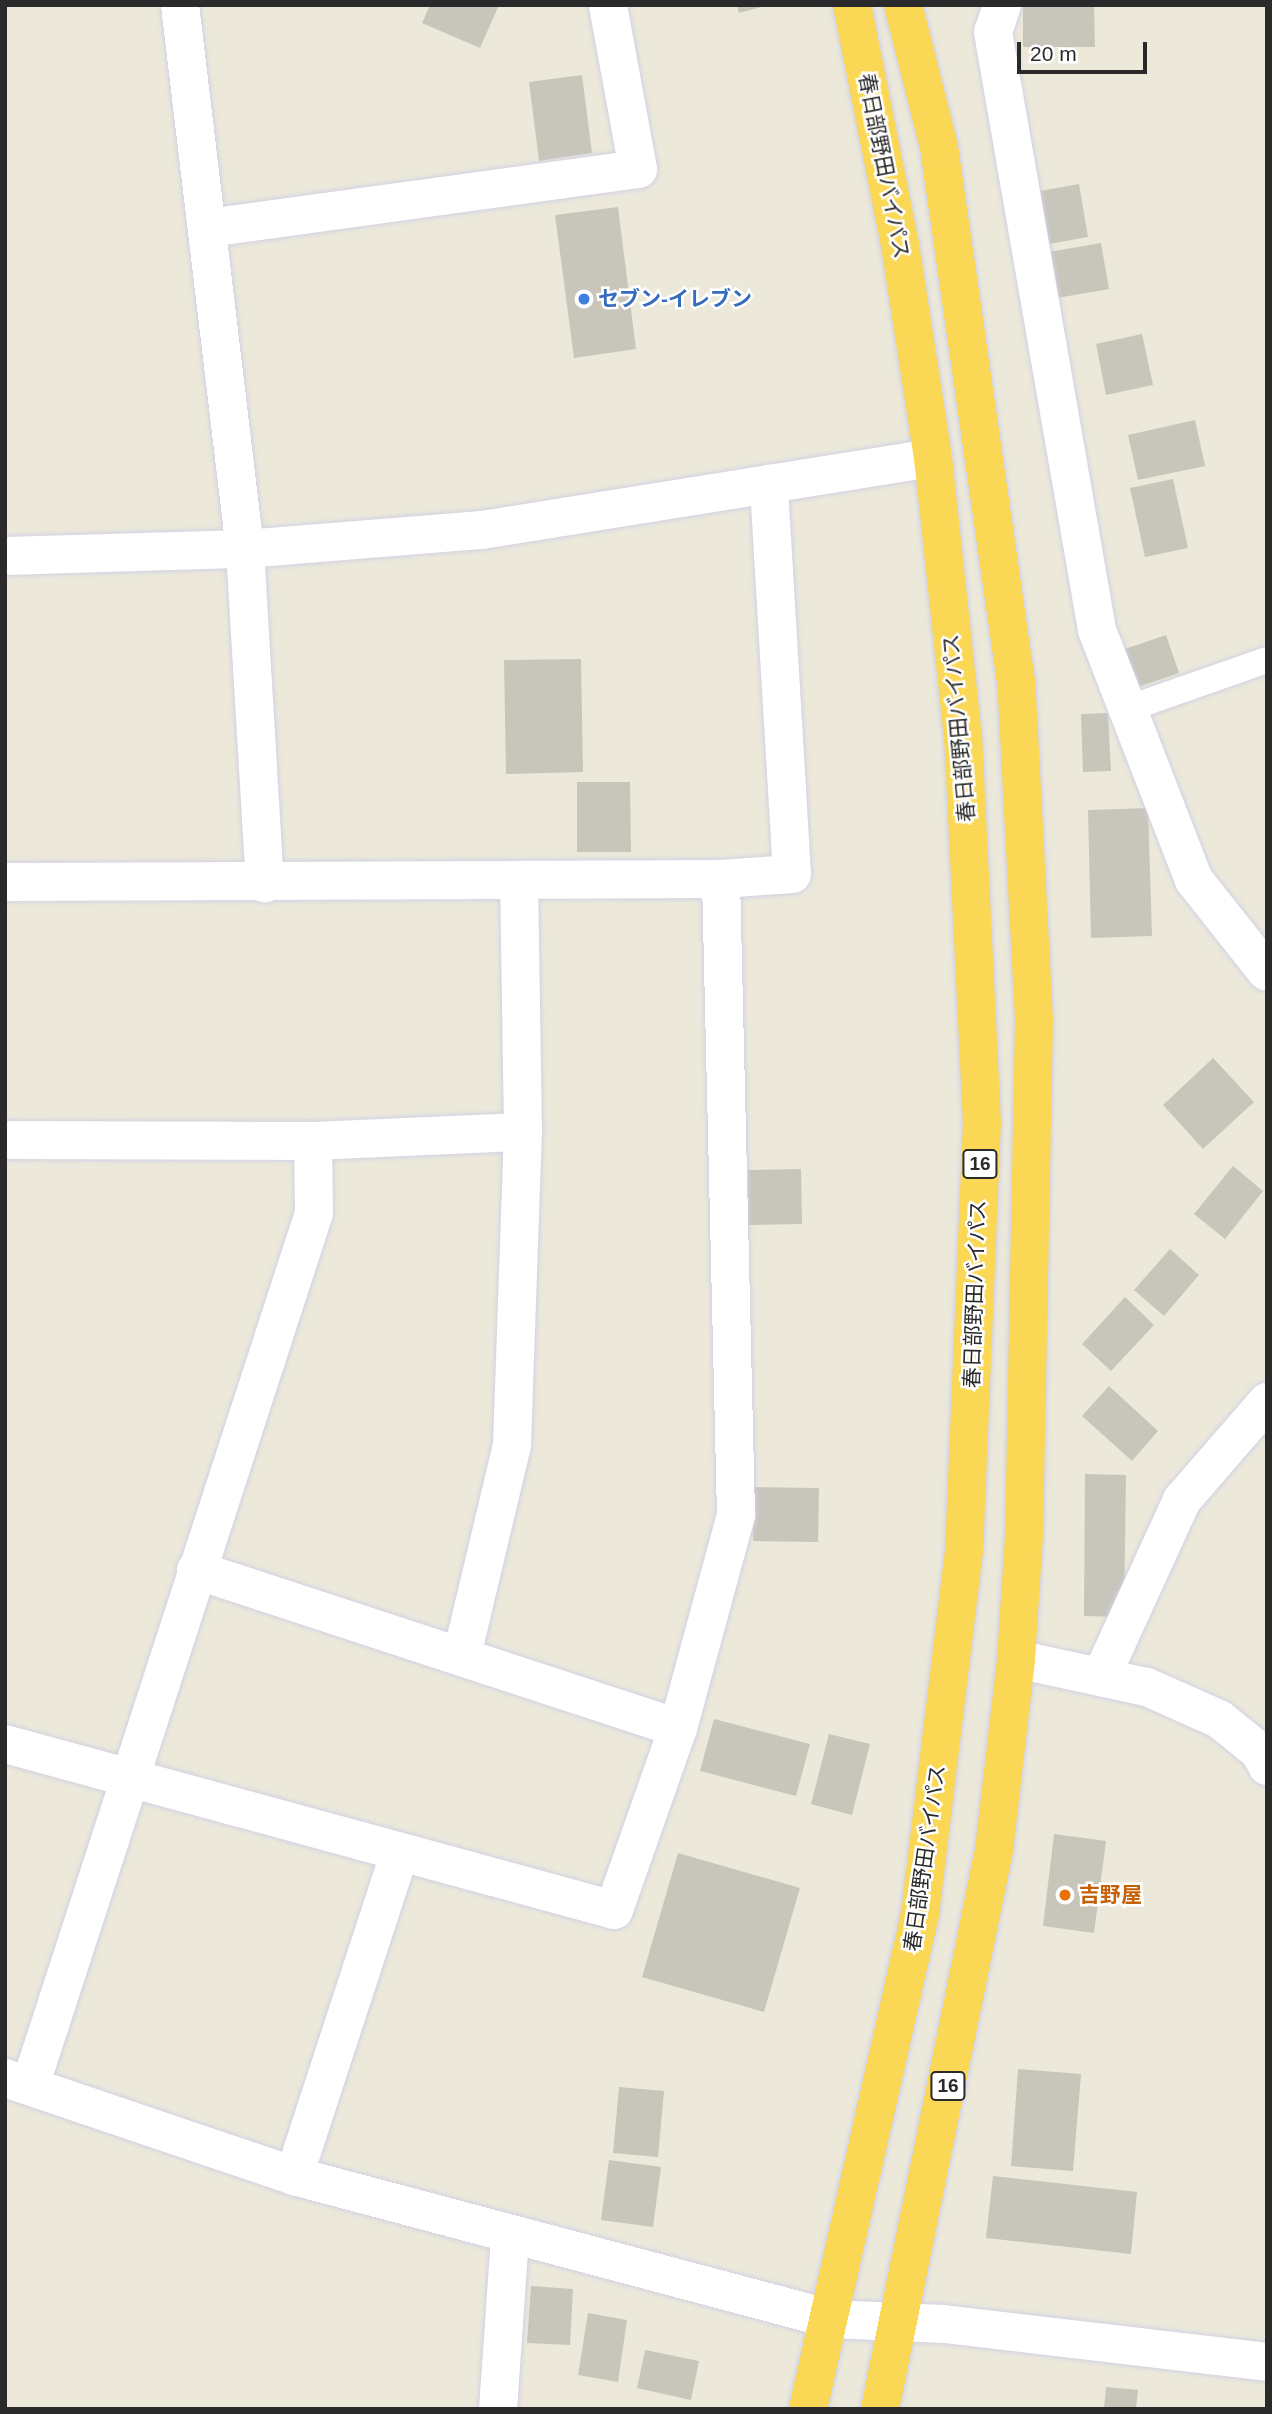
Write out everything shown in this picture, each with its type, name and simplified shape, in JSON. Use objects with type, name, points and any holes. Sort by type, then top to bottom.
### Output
[{"type":"highway","name":"春日部野田バイパス","points":[[808,2409],[831,2319],[920,1914],[964,1551],[982,1122],[963,738],[933,458],[900,245],[852,5]]},
{"type":"highway","name":"16","points":[[880,2409],[994,1850],[1016,1659],[1024,1536],[1034,1020],[1016,682],[939,147],[903,5]]},
{"type":"street","points":[[180,5],[245,549],[265,883]]},
{"type":"street","points":[[208,228],[638,169],[608,5]]},
{"type":"street","points":[[1002,5],[993,32],[1097,631],[1194,880],[1266,970]]},
{"type":"street","points":[[5,556],[245,549],[482,530],[933,458]]},
{"type":"street","points":[[5,881],[265,883],[721,879],[792,874],[769,484]]},
{"type":"street","points":[[5,1744],[614,1910],[678,1728],[736,1515],[721,879]]},
{"type":"street","points":[[462,1655],[512,1445],[523,1132],[519,880]]},
{"type":"street","points":[[5,1140],[313,1141],[523,1132]]},
{"type":"street","points":[[313,1141],[314,1213],[128,1777],[18,2082],[294,2176],[510,2236],[831,2319],[898,2322],[1267,2361]]},
{"type":"street","points":[[1101,1677],[1182,1500],[1267,1402]]},
{"type":"street","points":[[196,1570],[678,1728]]},
{"type":"street","points":[[1016,1659],[1147,1687],[1219,1720],[1260,1752],[1267,1766]]},
{"type":"street","points":[[294,2176],[400,1852]]},
{"type":"street","points":[[498,2409],[510,2236]]},
{"type":"lane","points":[[1127,709],[1267,660]]},
{"type":"building","points":[[430,5],[499,5],[480,48],[422,23]]},
{"type":"building","points":[[737,5],[765,5],[765,6],[739,13]]},
{"type":"building","points":[[1023,5],[1094,5],[1095,47],[1023,47]]},
{"type":"building","points":[[582,75],[592,153],[539,161],[529,82]]},
{"type":"building","points":[[1079,184],[1088,237],[1044,245],[1034,192]]},
{"type":"building","points":[[618,207],[636,349],[574,358],[555,215]]},
{"type":"building","points":[[1101,243],[1109,289],[1057,298],[1049,252]]},
{"type":"building","points":[[1142,334],[1153,385],[1106,395],[1096,344]]},
{"type":"building","points":[[1195,420],[1205,466],[1138,480],[1128,435]]},
{"type":"building","points":[[1173,479],[1188,548],[1145,557],[1130,488]]},
{"type":"building","points":[[1166,635],[1179,673],[1129,690],[1116,652]]},
{"type":"building","points":[[581,659],[583,772],[506,774],[504,660]]},
{"type":"building","points":[[1108,713],[1111,771],[1083,772],[1081,714]]},
{"type":"building","points":[[577,782],[630,782],[631,852],[577,852]]},
{"type":"building","points":[[1148,808],[1152,936],[1091,938],[1088,810]]},
{"type":"building","points":[[1213,1058],[1254,1102],[1203,1149],[1163,1105]]},
{"type":"building","points":[[1233,1166],[1263,1191],[1225,1239],[1194,1214]]},
{"type":"building","points":[[801,1169],[802,1224],[748,1225],[748,1170]]},
{"type":"building","points":[[1170,1249],[1199,1275],[1164,1316],[1134,1290]]},
{"type":"building","points":[[1125,1297],[1154,1325],[1111,1371],[1082,1344]]},
{"type":"building","points":[[1109,1386],[1158,1431],[1132,1461],[1082,1416]]},
{"type":"building","points":[[1085,1474],[1126,1475],[1124,1617],[1084,1616]]},
{"type":"building","points":[[753,1487],[819,1488],[818,1542],[753,1541]]},
{"type":"building","points":[[714,1719],[810,1744],[796,1796],[700,1771]]},
{"type":"building","points":[[829,1734],[870,1744],[852,1815],[811,1804]]},
{"type":"building","points":[[1054,1834],[1106,1841],[1094,1933],[1043,1926]]},
{"type":"building","points":[[678,1853],[800,1888],[764,2012],[642,1977]]},
{"type":"building","points":[[1018,2069],[1081,2074],[1073,2171],[1011,2166]]},
{"type":"building","points":[[619,2087],[664,2091],[658,2157],[613,2153]]},
{"type":"building","points":[[609,2160],[661,2167],[653,2227],[601,2220]]},
{"type":"building","points":[[993,2176],[1137,2192],[1131,2254],[986,2238]]},
{"type":"building","points":[[531,2286],[573,2289],[570,2345],[527,2343]]},
{"type":"building","points":[[588,2313],[627,2320],[618,2382],[578,2375]]},
{"type":"building","points":[[645,2350],[699,2361],[691,2400],[637,2388]]},
{"type":"building","points":[[1106,2387],[1138,2390],[1136,2409],[1104,2409]]},
{"type":"place","name":"セブン-イレブン","points":[[584,299]]},
{"type":"place","name":"吉野屋","points":[[1065,1895]]}]
